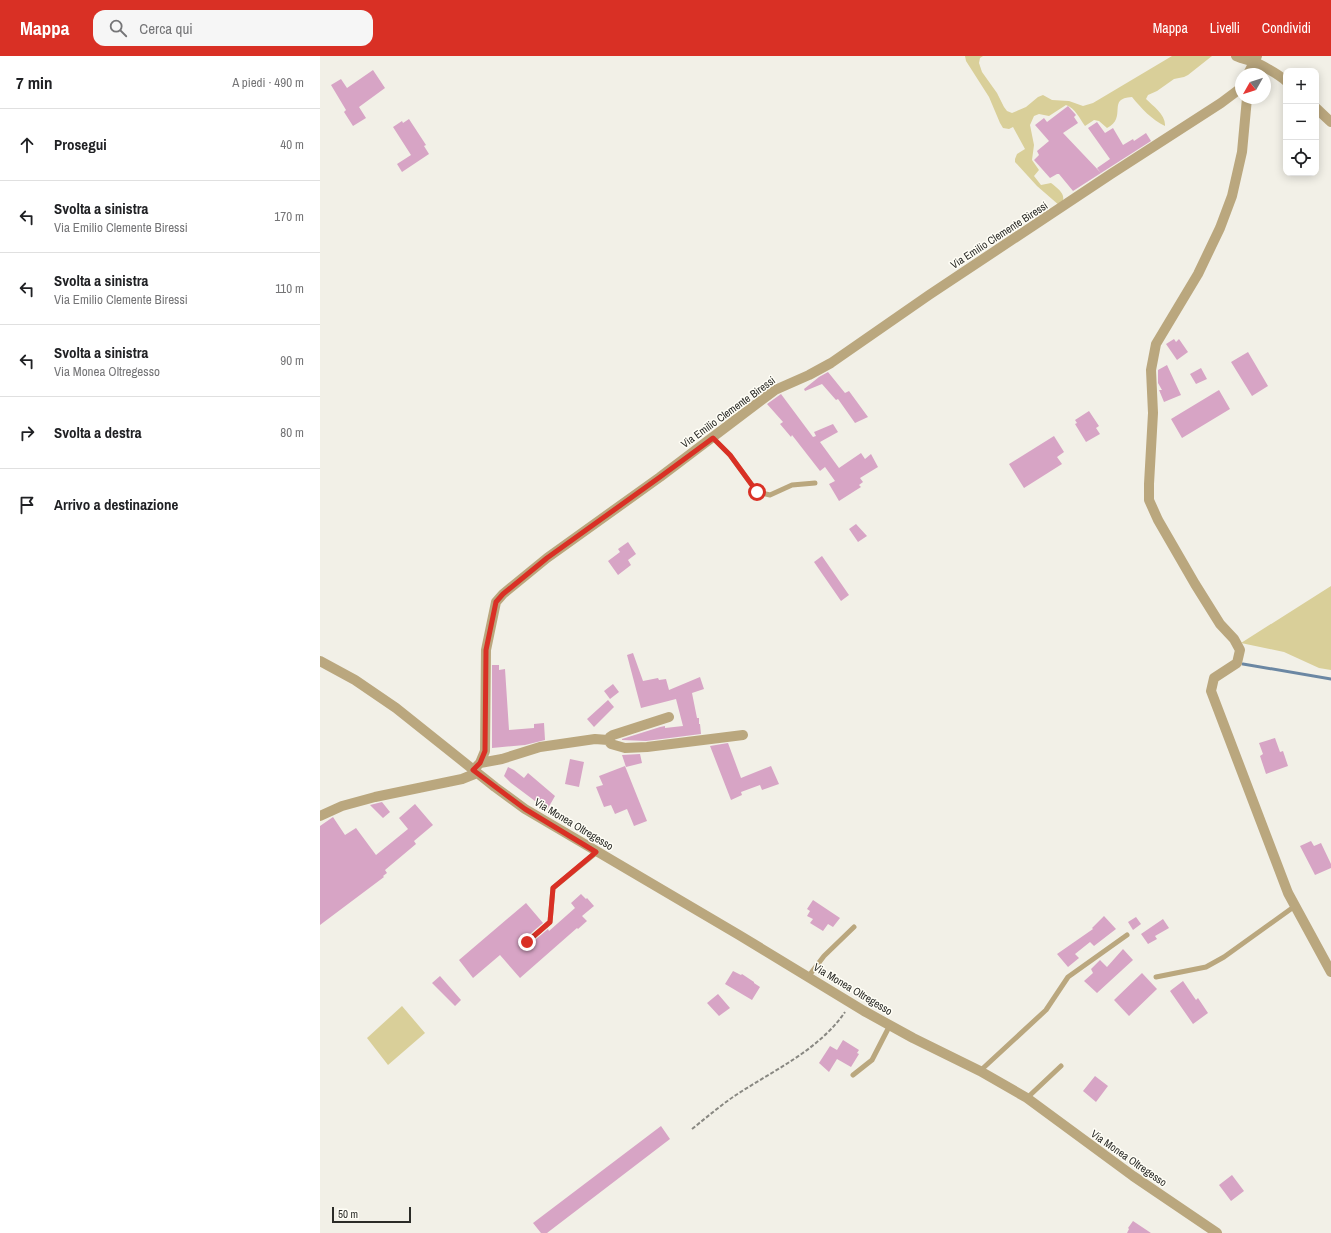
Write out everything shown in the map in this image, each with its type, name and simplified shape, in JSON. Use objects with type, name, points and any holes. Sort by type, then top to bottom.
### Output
[{"type":"street","points":[[1236,56],[1245,60],[1255,59],[1283,78]]},
{"type":"street","name":"Via Emilio Clemente Biressi","points":[[477,768],[485,751],[486,650],[496,602],[503,594],[547,558],[713,438],[775,390],[809,375],[831,363],[936,291],[1111,174],[1222,103],[1235,93]]},
{"type":"street","points":[[1246,104],[1242,152],[1232,196],[1220,228],[1198,274],[1156,344],[1151,370],[1153,413],[1149,484],[1150,500],[1158,520],[1195,584],[1220,624],[1234,639],[1240,650],[1237,663],[1214,678],[1211,691],[1288,893],[1331,972]]},
{"type":"street","points":[[1319,111],[1331,122]]},
{"type":"street","name":"Via Monea Oltregesso","points":[[320,661],[355,680],[396,708],[477,768],[525,809],[864,1011],[980,1071],[1027,1098],[1121,1167],[1217,1233]]},
{"type":"street","points":[[608,740],[613,735],[669,717]]},
{"type":"street","points":[[320,816],[342,806],[375,797],[462,779],[477,768],[493,760],[502,759],[540,747],[595,739],[608,740],[611,744],[625,748],[648,747],[743,735]]},
{"type":"street","points":[[485,751],[493,760]]},
{"type":"lane","points":[[713,438],[730,455],[757,492],[770,495],[792,485],[815,484]]},
{"type":"lane","points":[[527,942],[550,922],[553,888],[596,852]]},
{"type":"lane","points":[[1156,977],[1206,967],[1224,957],[1295,906]]},
{"type":"lane","points":[[808,977],[824,956],[854,927]]},
{"type":"lane","points":[[980,1071],[1046,1010],[1068,977],[1127,935]]},
{"type":"lane","points":[[853,1075],[872,1060],[890,1025]]},
{"type":"lane","points":[[1027,1098],[1061,1066]]},
{"type":"path","points":[[692,1129],[735,1096],[811,1047],[835,1024],[851,1002]]},
{"type":"shaded area","points":[[965,56],[983,56],[980,58],[979,63],[982,72],[997,93],[1004,107],[1007,111],[1012,113],[1026,107],[1038,97],[1043,95],[1052,100],[1069,101],[1083,106],[1093,103],[1172,56],[1212,56],[1188,75],[1174,79],[1157,91],[1148,95],[1146,99],[1161,114],[1165,122],[1165,126],[1151,117],[1132,97],[1124,98],[1120,101],[1116,119],[1113,124],[1107,128],[1099,121],[1094,120],[1085,126],[1075,111],[1066,105],[1049,116],[1039,114],[1034,116],[1030,125],[1034,145],[1032,160],[1039,170],[1034,176],[1041,185],[1051,183],[1062,193],[1063,199],[1060,206],[1037,186],[1015,162],[1017,154],[1025,149],[1013,127],[1009,129],[1003,128],[989,97],[966,61]]},
{"type":"shaded area","points":[[1331,586],[1331,670],[1319,668],[1284,652],[1241,643]]},
{"type":"shaded area","points":[[402,1006],[425,1033],[388,1065],[367,1038]]},
{"type":"building","points":[[373,70],[385,88],[359,107],[366,118],[353,126],[344,112],[346,110],[331,85],[341,79],[347,88]]},
{"type":"building","points":[[1068,106],[1076,115],[1074,117],[1078,123],[1063,133],[1101,173],[1073,191],[1059,174],[1050,178],[1034,160],[1039,155],[1037,151],[1049,141],[1035,125],[1044,118],[1047,122]]},
{"type":"building","points":[[409,119],[426,145],[424,146],[429,154],[402,172],[397,164],[411,155],[393,127],[402,121],[403,123]]},
{"type":"building","points":[[1097,122],[1105,133],[1113,128],[1123,145],[1133,139],[1134,141],[1146,133],[1151,141],[1101,173],[1097,168],[1110,159],[1088,128]]},
{"type":"building","points":[[1174,339],[1176,342],[1179,339],[1188,352],[1177,360],[1166,344]]},
{"type":"building","points":[[1248,352],[1268,386],[1252,396],[1231,362]]},
{"type":"building","points":[[1167,365],[1181,395],[1164,402],[1159,390],[1162,390],[1158,383],[1158,370]]},
{"type":"building","points":[[1201,368],[1207,379],[1196,384],[1190,374]]},
{"type":"building","points":[[828,372],[845,393],[849,391],[868,417],[855,423],[838,399],[836,400],[822,384],[805,391],[804,389]]},
{"type":"building","points":[[1219,390],[1230,409],[1182,438],[1171,419]]},
{"type":"building","points":[[781,394],[813,437],[816,436],[814,432],[833,424],[838,432],[820,442],[839,468],[861,453],[865,459],[871,454],[878,467],[860,478],[863,482],[859,485],[861,487],[839,501],[829,484],[835,481],[825,467],[820,471],[792,435],[791,437],[780,424],[783,422],[767,404]]},
{"type":"building","points":[[1089,411],[1099,426],[1096,428],[1100,434],[1086,442],[1075,424],[1077,423],[1075,420]]},
{"type":"building","points":[[1054,436],[1064,452],[1057,457],[1062,464],[1024,488],[1009,464]]},
{"type":"building","points":[[856,524],[867,536],[858,542],[849,529]]},
{"type":"building","points":[[628,542],[636,554],[628,560],[631,565],[618,575],[608,561],[620,552],[618,549]]},
{"type":"building","points":[[822,556],[849,595],[841,601],[814,562]]},
{"type":"building","points":[[633,653],[643,681],[658,678],[659,680],[666,679],[669,690],[700,677],[704,689],[692,693],[697,718],[699,718],[701,734],[646,741],[622,740],[660,727],[665,726],[665,728],[683,726],[676,699],[641,708],[627,655]]},
{"type":"building","points":[[492,665],[499,665],[499,670],[505,669],[509,730],[534,728],[534,724],[544,723],[545,740],[525,745],[492,748]]},
{"type":"building","points":[[613,684],[619,692],[610,699],[604,691]]},
{"type":"building","points":[[608,700],[614,707],[594,727],[587,719]]},
{"type":"building","points":[[1275,738],[1280,752],[1283,751],[1288,766],[1266,774],[1260,756],[1263,754],[1259,743]]},
{"type":"building","points":[[728,743],[741,778],[771,766],[779,784],[762,790],[760,785],[741,792],[742,795],[731,800],[710,746]]},
{"type":"building","points":[[640,754],[642,763],[626,767],[622,755]]},
{"type":"building","points":[[570,759],[584,762],[579,787],[565,784]]},
{"type":"building","points":[[625,766],[647,821],[634,826],[627,809],[615,814],[611,805],[604,807],[596,787],[603,785],[599,776]]},
{"type":"building","points":[[508,767],[524,778],[528,773],[555,796],[547,810],[504,776]]},
{"type":"building","points":[[382,802],[390,812],[383,818],[370,805]]},
{"type":"building","points":[[415,804],[433,825],[414,841],[416,844],[385,870],[387,873],[383,876],[384,877],[320,925],[320,826],[333,817],[345,835],[356,828],[376,855],[408,829],[399,818]]},
{"type":"building","points":[[1311,841],[1314,846],[1321,843],[1331,864],[1331,868],[1315,875],[1300,846]]},
{"type":"building","points":[[581,894],[594,906],[582,916],[587,921],[520,978],[500,955],[473,978],[459,960],[526,903],[543,923],[523,940],[524,945],[529,945],[548,929],[549,931],[575,908],[571,903]]},
{"type":"building","points":[[813,900],[840,918],[833,927],[828,924],[823,931],[810,923],[813,919],[807,916],[810,911],[807,909]]},
{"type":"building","points":[[1104,916],[1116,929],[1094,946],[1090,942],[1075,954],[1079,958],[1068,967],[1057,954],[1093,929],[1092,928]]},
{"type":"building","points":[[1136,917],[1141,924],[1133,930],[1128,922]]},
{"type":"building","points":[[1163,919],[1169,928],[1155,936],[1157,939],[1148,944],[1141,934]]},
{"type":"building","points":[[1123,949],[1133,960],[1097,993],[1084,981],[1093,973],[1091,969],[1100,960],[1107,967]]},
{"type":"building","points":[[733,971],[741,975],[742,974],[760,987],[752,1000],[725,984]]},
{"type":"building","points":[[1142,973],[1157,989],[1129,1016],[1114,1000]]},
{"type":"building","points":[[440,976],[461,1000],[455,1006],[432,983]]},
{"type":"building","points":[[1183,981],[1196,1000],[1198,998],[1208,1013],[1193,1024],[1170,991]]},
{"type":"building","points":[[718,994],[730,1008],[719,1016],[707,1003]]},
{"type":"building","points":[[843,1040],[859,1050],[857,1053],[859,1054],[851,1067],[837,1059],[829,1072],[819,1063],[830,1046],[837,1050]]},
{"type":"building","points":[[1095,1076],[1108,1086],[1096,1102],[1083,1091]]},
{"type":"building","points":[[661,1126],[670,1139],[547,1233],[541,1233],[533,1223]]},
{"type":"building","points":[[1232,1175],[1244,1191],[1231,1201],[1219,1185]]},
{"type":"building","points":[[1133,1221],[1151,1233],[1127,1233],[1128,1228]]},
{"type":"waterway","points":[[1243,664],[1331,679]]},
{"type":"route","points":[[527,942],[550,922],[553,888],[596,852],[525,809],[473,770],[480,763],[485,751],[486,650],[496,602],[503,594],[547,558],[713,438],[730,455],[757,492]]}]
